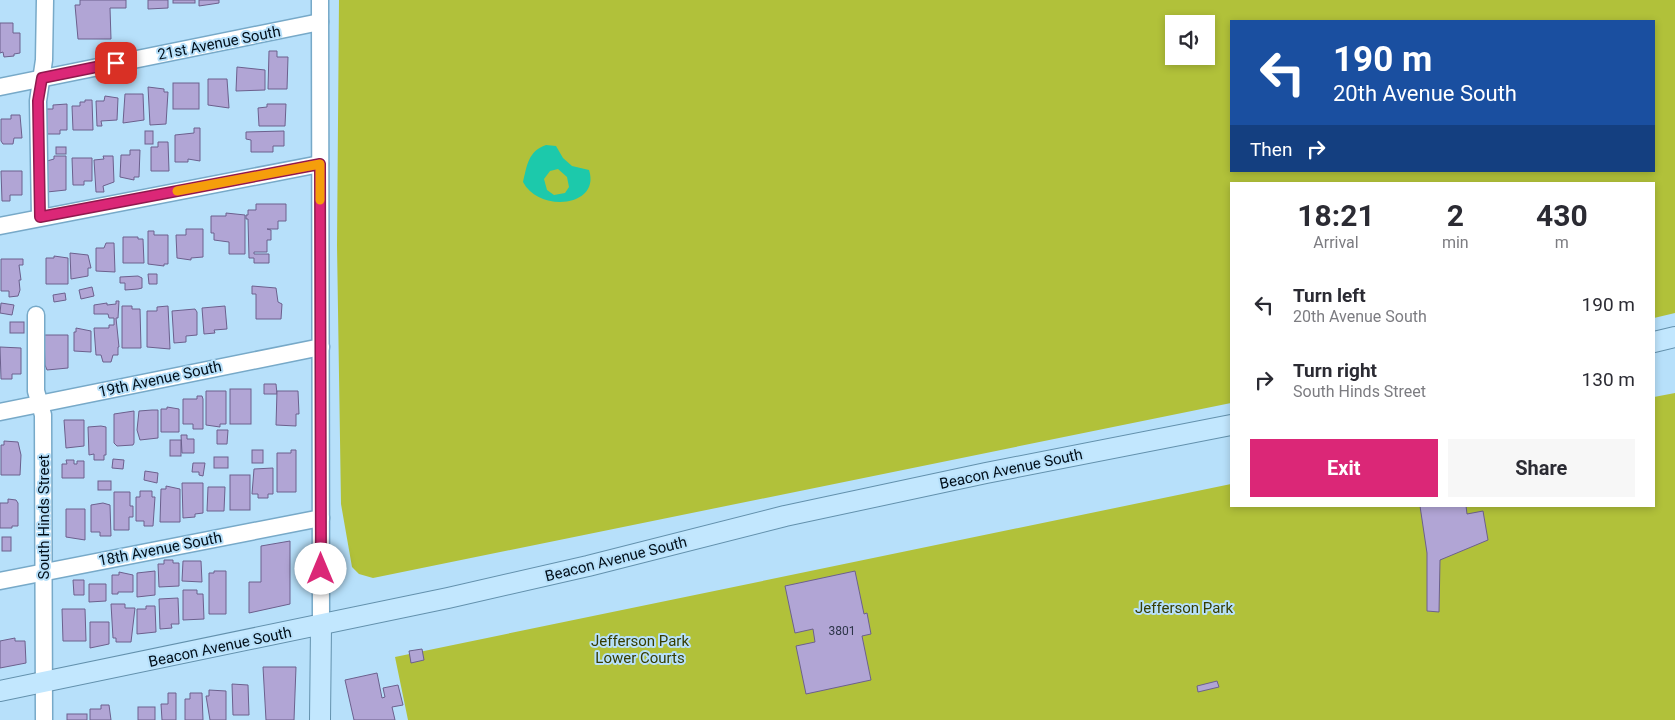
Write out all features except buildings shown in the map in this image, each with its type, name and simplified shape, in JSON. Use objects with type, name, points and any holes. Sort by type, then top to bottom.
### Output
[{"type":"main road","points":[[1655,342],[1675,337]]},
{"type":"main road","name":"Beacon Avenue South","points":[[0,691],[321,626],[588,566],[785,516],[986,473],[1230,425]]},
{"type":"main road","points":[[320,720],[321,626]]},
{"type":"street","points":[[40,217],[38,101],[44,60],[45,0]]},
{"type":"street","points":[[320,0],[321,626]]},
{"type":"street","name":"21st Avenue South","points":[[0,87],[320,22]]},
{"type":"street","points":[[0,226],[320,164]]},
{"type":"street","name":"South Hinds Street","points":[[36,315],[36,390],[43,415],[44,720]]},
{"type":"street","name":"19th Avenue South","points":[[0,412],[320,347]]},
{"type":"street","name":"18th Avenue South","points":[[0,581],[321,518]]},
{"type":"green space","points":[[339,0],[1675,0],[1675,313],[1655,318],[1655,182],[1230,182],[1230,403],[373,578],[359,574],[352,567],[341,504],[337,245]]},
{"type":"green space","name":"Jefferson Park","points":[[1675,393],[1675,720],[408,720],[395,657],[1230,484],[1230,507],[1655,507],[1655,397]]},
{"type":"shaded area","points":[[546,145],[556,146],[563,158],[572,166],[589,170],[590,182],[586,192],[578,198],[566,202],[554,202],[531,192],[523,182],[529,160],[535,151]],"holes":[[[558,169],[567,177],[569,187],[565,193],[554,195],[547,190],[544,179],[550,171]]]},
{"type":"slow traffic","points":[[177,191],[320,164],[320,200]]},
{"type":"route","points":[[116,63],[42,78],[38,101],[38,205],[40,217],[320,164],[321,569]]},
{"type":"park label","name":"Jefferson Park Lower Courts","points":[[640,650]]}]
